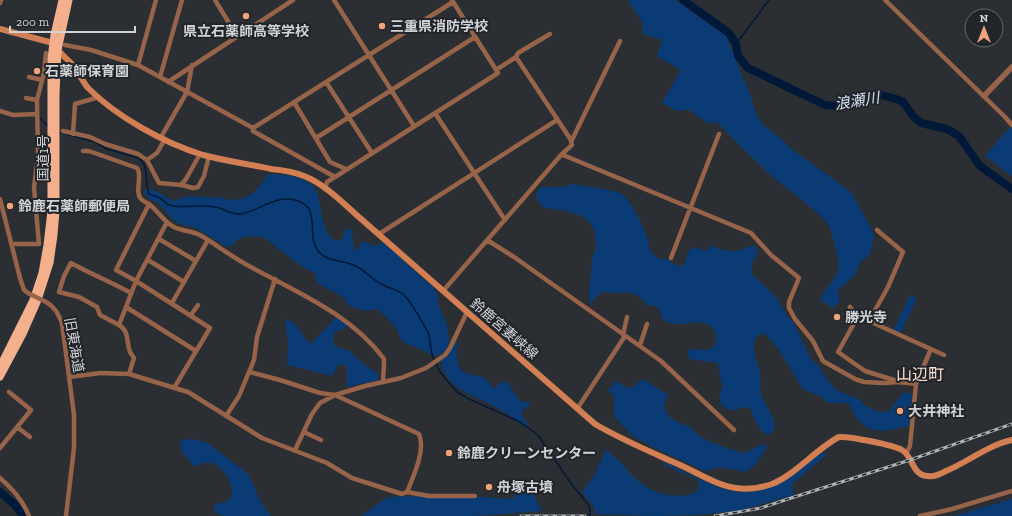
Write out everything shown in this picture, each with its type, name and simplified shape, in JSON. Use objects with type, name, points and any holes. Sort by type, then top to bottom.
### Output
[{"type":"highway","name":"国道1号","points":[[0,377],[33,312],[47,274],[53,246],[55,226],[52,43],[62,0]]},
{"type":"highway","name":"国道1号","points":[[53,92],[58,50],[69,0]]},
{"type":"highway","name":"国道1号","points":[[0,366],[32,300],[42,273],[49,229],[53,170]]},
{"type":"main road","points":[[0,29],[52,43]]},
{"type":"main road","name":"鈴鹿宮妻峡線","points":[[52,43],[74,67],[88,87],[132,122],[163,138],[200,154],[304,176],[325,189],[379,234],[577,409],[595,424],[617,437],[715,481],[738,488],[757,488],[778,481],[839,437],[861,439],[889,446],[900,449],[906,454]]},
{"type":"main road","points":[[906,454],[918,472],[926,476],[935,476],[996,446],[1012,440]]},
{"type":"street","points":[[138,65],[156,0]]},
{"type":"street","points":[[160,77],[182,0]]},
{"type":"street","points":[[215,0],[238,36]]},
{"type":"street","points":[[168,82],[293,0]]},
{"type":"street","points":[[334,0],[414,126]]},
{"type":"street","points":[[885,0],[1012,125]]},
{"type":"street","points":[[253,128],[452,1],[498,73],[346,169],[327,182],[325,189]]},
{"type":"street","points":[[496,70],[516,57],[518,53],[550,34]]},
{"type":"street","points":[[316,138],[475,37]]},
{"type":"street","points":[[443,291],[572,145],[571,142],[620,41]]},
{"type":"street","points":[[65,45],[138,65],[253,128],[253,131],[335,177]]},
{"type":"street","points":[[11,244],[39,244],[34,188],[38,155],[37,100],[44,73],[46,53]]},
{"type":"street","points":[[516,57],[571,142]]},
{"type":"street","points":[[147,160],[156,153],[187,92],[192,65]]},
{"type":"street","points":[[984,96],[1012,68]]},
{"type":"street","points":[[29,77],[42,80]]},
{"type":"street","points":[[326,82],[372,153]]},
{"type":"street","points":[[73,134],[75,104],[99,97]]},
{"type":"street","points":[[26,98],[37,100]]},
{"type":"street","points":[[294,102],[330,162],[346,169]]},
{"type":"street","points":[[0,112],[13,115],[37,114]]},
{"type":"street","points":[[435,113],[505,220]]},
{"type":"street","points":[[379,234],[557,120]]},
{"type":"street","points":[[63,131],[90,137],[105,144],[138,154],[147,160],[158,182],[193,188],[198,187],[204,176],[209,156]]},
{"type":"street","points":[[670,258],[719,134]]},
{"type":"street","points":[[83,151],[90,151],[137,168],[139,171],[139,195],[141,199],[160,213],[167,222],[174,227],[199,235],[248,266],[274,279],[338,316],[362,336],[384,359],[383,382]]},
{"type":"street","points":[[181,185],[200,154]]},
{"type":"street","points":[[563,155],[751,233],[771,255],[798,278],[789,302],[789,308],[795,319],[813,340],[823,361],[855,379],[864,382],[899,382],[916,384]]},
{"type":"street","name":"旧東海道","points":[[0,199],[24,290],[51,305],[57,312],[62,323],[74,415],[74,448],[66,516]]},
{"type":"street","points":[[149,204],[116,270],[172,303],[210,328],[174,388]]},
{"type":"street","points":[[119,325],[136,281],[167,222]]},
{"type":"street","points":[[869,321],[888,287],[903,252],[877,230]]},
{"type":"street","points":[[159,238],[196,261]]},
{"type":"street","points":[[172,303],[208,240]]},
{"type":"street","points":[[487,240],[514,257],[661,361],[734,430]]},
{"type":"street","points":[[148,260],[184,282]]},
{"type":"street","points":[[129,374],[134,358],[130,352],[128,334],[123,327],[100,315],[97,307],[79,297],[59,292],[70,263],[131,293]]},
{"type":"street","points":[[226,416],[239,396],[250,372],[254,360],[257,336],[274,279]]},
{"type":"street","points":[[191,315],[198,305]]},
{"type":"street","points":[[126,307],[196,351]]},
{"type":"street","points":[[850,307],[856,314],[857,318]]},
{"type":"street","points":[[295,450],[316,408],[324,401],[335,395],[365,386],[401,378],[431,365],[444,355],[450,348],[467,312]]},
{"type":"street","points":[[577,409],[624,335],[627,316]]},
{"type":"street","points":[[857,318],[838,352],[865,371],[899,382]]},
{"type":"street","points":[[857,318],[869,321],[944,355]]},
{"type":"street","points":[[640,345],[647,324]]},
{"type":"street","points":[[906,454],[910,446],[916,384],[931,350]]},
{"type":"street","points":[[250,372],[320,393],[335,395],[420,434],[421,453],[408,492]]},
{"type":"street","points":[[69,377],[101,373],[129,374],[188,392],[262,438],[328,463],[352,478],[402,494],[408,492],[428,496],[475,496]]},
{"type":"street","points":[[0,448],[31,410],[9,392]]},
{"type":"street","points":[[17,426],[30,436]]},
{"type":"street","points":[[304,432],[321,440]]},
{"type":"street","points":[[0,478],[23,502],[29,516]]},
{"type":"street","points":[[920,516],[952,509],[1012,491]]},
{"type":"shaded area","points":[[628,0],[675,0],[726,36],[748,89],[756,114],[763,124],[783,140],[789,147],[851,192],[874,236],[870,254],[860,263],[855,275],[837,291],[840,302],[832,308],[820,299],[839,268],[835,246],[828,224],[815,211],[763,168],[717,122],[709,124],[689,110],[677,111],[662,103],[681,70],[657,56],[662,40],[643,34],[642,22]]},
{"type":"shaded area","points":[[1010,127],[1012,129],[1012,176],[985,156]]},
{"type":"shaded area","points":[[268,174],[296,177],[309,182],[314,187],[318,195],[325,228],[332,239],[340,241],[345,229],[351,229],[355,250],[358,250],[362,241],[374,246],[382,242],[435,289],[439,307],[447,324],[449,342],[447,349],[440,355],[433,356],[405,343],[400,338],[397,329],[380,311],[375,309],[363,310],[350,306],[343,297],[325,288],[316,281],[316,274],[301,266],[263,237],[247,236],[237,240],[230,247],[227,247],[196,228],[174,221],[163,208],[155,201],[149,199],[143,191],[156,191],[175,201],[193,196],[218,197],[234,200],[251,194],[260,186]]},
{"type":"shaded area","points":[[573,184],[622,194],[629,202],[640,220],[652,253],[659,259],[665,258],[676,265],[682,266],[684,264],[690,249],[693,247],[705,251],[710,248],[710,245],[733,251],[753,246],[756,247],[757,254],[752,264],[752,274],[777,298],[787,316],[794,323],[810,358],[818,365],[829,382],[836,390],[860,400],[864,405],[879,412],[888,412],[904,392],[912,394],[910,425],[884,431],[871,429],[858,420],[848,403],[828,403],[822,398],[823,397],[802,388],[779,350],[766,335],[760,334],[756,338],[754,348],[761,378],[761,394],[774,422],[772,431],[768,435],[762,430],[750,408],[744,407],[729,410],[722,406],[720,403],[720,394],[723,385],[721,382],[718,363],[689,359],[688,353],[689,349],[708,350],[714,346],[716,336],[711,326],[700,323],[673,324],[667,322],[662,318],[657,307],[648,305],[638,296],[630,293],[611,293],[604,291],[590,304],[589,292],[592,257],[596,249],[593,228],[586,219],[581,216],[555,209],[544,208],[537,200],[536,193],[543,187],[561,187]]},
{"type":"shaded area","points":[[910,295],[917,298],[900,334],[893,331]]},
{"type":"shaded area","points":[[335,318],[340,318],[348,325],[334,333],[334,345],[350,351],[360,361],[379,375],[378,380],[347,387],[347,367],[341,364],[338,365],[332,376],[287,365],[288,343],[285,319],[294,323],[307,341],[311,344]]},
{"type":"shaded area","points":[[454,341],[457,342],[458,364],[463,371],[468,374],[483,377],[494,388],[507,381],[519,400],[524,402],[528,401],[531,403],[522,411],[521,414],[528,424],[527,426],[496,407],[460,389],[448,378],[441,360]]},
{"type":"shaded area","points":[[643,379],[668,395],[664,406],[671,418],[691,427],[695,432],[707,440],[742,453],[766,444],[767,447],[756,464],[746,472],[719,467],[705,471],[638,439],[615,418],[614,396],[608,390],[616,381],[630,389]]},
{"type":"shaded area","points":[[193,439],[206,442],[247,473],[260,501],[271,516],[224,516],[215,513],[214,506],[227,502],[232,494],[232,489],[224,472],[215,465],[206,463],[193,467],[181,450],[180,440]]},
{"type":"shaded area","points":[[606,449],[643,485],[662,494],[676,496],[696,492],[699,487],[698,480],[664,465],[664,462],[718,487],[740,492],[750,492],[768,487],[778,482],[823,452],[826,455],[792,484],[794,495],[737,511],[698,515],[654,516],[595,514],[594,507],[582,492],[594,476]]},
{"type":"shaded area","points":[[517,486],[524,486],[533,494],[542,511],[475,516],[361,516],[388,497],[453,495],[514,499],[514,492]]},
{"type":"shaded area","points":[[1012,499],[1012,516],[954,516]]},
{"type":"waterway","name":"浪瀬川","points":[[683,0],[729,33],[736,44],[738,56],[748,68],[825,105],[836,106],[878,94],[903,102],[914,117],[921,123],[947,129],[959,136],[980,166],[1012,189]]},
{"type":"waterway","points":[[736,44],[769,0]]},
{"type":"waterway","points":[[40,118],[48,126]]},
{"type":"waterway","points":[[58,132],[95,142],[107,149],[138,158],[144,165],[149,194],[160,198],[166,204],[177,206],[209,206],[240,214],[274,201],[288,199],[303,203],[309,208],[314,244],[321,255],[352,264],[381,284],[403,294],[413,307],[428,332],[434,360]]},
{"type":"waterway","points":[[436,364],[440,372],[457,392],[520,422],[538,435],[572,485],[588,504],[590,516]]},
{"type":"waterway","points":[[0,492],[15,505],[23,516]]},
{"type":"railway","points":[[715,516],[761,508],[910,460],[1012,424]]},
{"type":"railway","points":[[521,516],[585,516]]},
{"type":"place","name":"県立石薬師高等学校","points":[[246,16]]},
{"type":"place","name":"三重県消防学校","points":[[382,26]]},
{"type":"place","name":"石薬師保育園","points":[[37,71]]},
{"type":"place","name":"鈴鹿石薬師郵便局","points":[[10,206]]},
{"type":"place","name":"勝光寺","points":[[837,317]]},
{"type":"place","name":"大井神社","points":[[900,411]]},
{"type":"place","name":"鈴鹿クリーンセンター","points":[[449,453]]},
{"type":"place","name":"舟塚古墳","points":[[489,487]]},
{"type":"district","name":"山辺町","points":[[920,374]]}]
